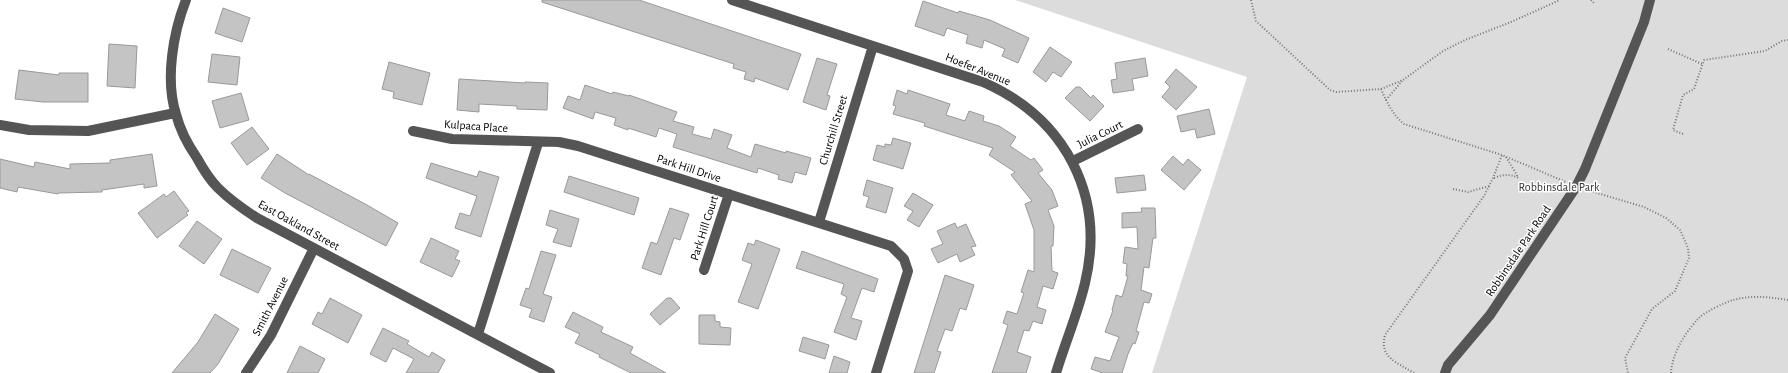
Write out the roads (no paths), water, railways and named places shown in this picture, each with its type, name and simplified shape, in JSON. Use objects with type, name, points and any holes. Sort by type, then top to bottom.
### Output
[{"type":"street","name":"East Oakland Street","points":[[186,0],[180,14],[174,38],[171,63],[175,113],[188,144],[209,178],[218,188],[232,201],[257,218],[550,373]]},
{"type":"street","name":"Hoefer Avenue","points":[[732,0],[948,70],[1004,91],[1044,121],[1059,139],[1073,161],[1087,208],[1090,232],[1089,257],[1085,283],[1056,373]]},
{"type":"street","name":"Robbinsdale Park Road","points":[[1446,373],[1448,365],[1490,315],[1576,186],[1585,169],[1644,22],[1650,0]]},
{"type":"street","name":"Churchill Street","points":[[819,222],[872,46]]},
{"type":"street","points":[[0,125],[29,130],[88,131],[175,113]]},
{"type":"street","name":"Julia Court","points":[[1073,161],[1138,129]]},
{"type":"street","name":"Kulpaca Place","points":[[413,131],[452,139],[538,143]]},
{"type":"street","name":"Park Hill Drive","points":[[538,143],[559,142],[578,146],[891,246],[904,259],[908,271],[876,373]]},
{"type":"street","points":[[478,334],[538,143]]},
{"type":"street","name":"Park Hill Court","points":[[704,270],[729,194]]},
{"type":"street","name":"Smith Avenue","points":[[246,373],[271,335],[314,248]]},
{"type":"park label","name":"Robbinsdale Park","points":[[1559,187]]}]
